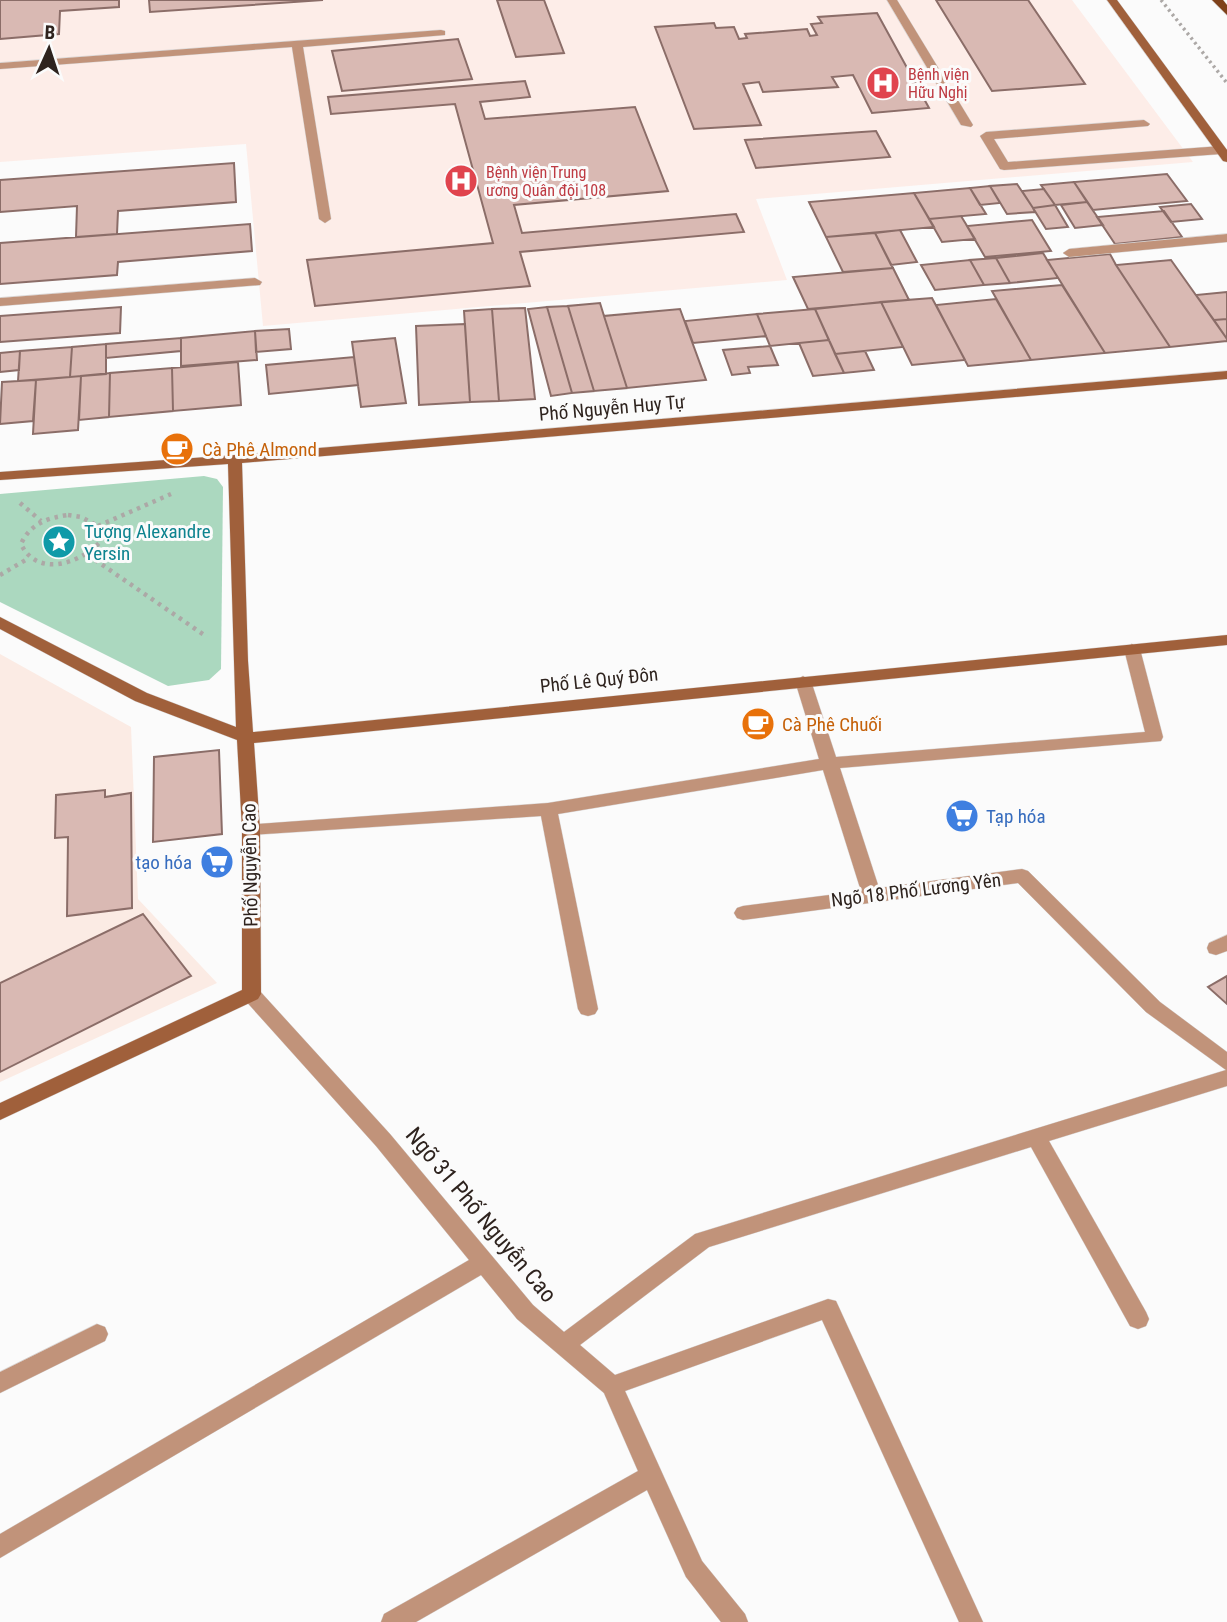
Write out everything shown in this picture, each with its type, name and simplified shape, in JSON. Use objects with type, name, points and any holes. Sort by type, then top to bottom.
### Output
[{"type":"main road","points":[[1217,0],[1227,12]]},
{"type":"street","points":[[892,0],[967,125]]},
{"type":"street","points":[[1112,0],[1224,154]]},
{"type":"street","points":[[0,66],[441,33]]},
{"type":"street","points":[[297,44],[325,219]]},
{"type":"street","points":[[1144,124],[986,136],[1004,166],[1224,154]]},
{"type":"street","points":[[1069,253],[1227,238]]},
{"type":"street","points":[[0,302],[255,282]]},
{"type":"street","name":"Phố Nguyễn Huy Tự","points":[[0,476],[235,459],[1227,375]]},
{"type":"street","name":"Phố Nguyễn Cao","points":[[235,459],[240,661],[251,829],[251,994]]},
{"type":"street","name":"Phố Lê Quý Đôn","points":[[0,622],[141,697],[247,738],[1227,640]]},
{"type":"street","points":[[251,829],[548,809],[831,763],[1155,737],[1132,649]]},
{"type":"street","points":[[803,681],[873,896]]},
{"type":"street","points":[[548,809],[588,1009]]},
{"type":"street","name":"Ngõ 18 Phố Lương Yên","points":[[743,913],[1022,876],[1153,1007],[1227,1063]]},
{"type":"street","points":[[0,1112],[251,994]]},
{"type":"street","name":"Ngõ 31 Phố Nguyễn Cao","points":[[251,994],[383,1140],[525,1312],[612,1387],[694,1569],[736,1622]]},
{"type":"street","points":[[564,1346],[702,1240],[1227,1078]]},
{"type":"street","points":[[1037,1138],[1138,1319]]},
{"type":"street","points":[[0,1546],[484,1262]]},
{"type":"street","points":[[612,1387],[828,1308],[971,1622]]},
{"type":"street","points":[[0,1383],[97,1334]]},
{"type":"street","points":[[393,1622],[652,1475]]},
{"type":"path","points":[[1161,0],[1227,83]]},
{"type":"path","points":[[98,526],[181,490]]},
{"type":"path","points":[[15,499],[41,521]]},
{"type":"path","points":[[68,515],[80,517],[98,526],[100,541],[88,555],[64,564],[39,562],[29,558],[22,551],[20,544],[23,536],[41,521],[68,515]]},
{"type":"path","points":[[88,555],[207,637]]},
{"type":"path","points":[[0,575],[29,558]]},
{"type":"shaded area","name":"Bệnh viện Trung ương Quân đội 108","points":[[0,0],[1072,0],[1193,162],[756,199],[787,280],[263,326],[246,144],[0,162]]},
{"type":"shaded area","points":[[0,654],[131,727],[138,899],[217,983],[0,1082]]},
{"type":"green space","points":[[204,476],[217,479],[223,487],[221,669],[209,680],[168,686],[0,602],[0,494]]},
{"type":"building","points":[[0,0],[119,0],[119,7],[60,11],[59,34],[0,39]]},
{"type":"building","points":[[149,0],[323,0],[150,12]]},
{"type":"building","points":[[497,0],[544,0],[564,53],[516,57]]},
{"type":"building","points":[[936,0],[1028,0],[1085,84],[992,91]]},
{"type":"building","points":[[877,13],[929,108],[872,113],[853,75],[832,77],[838,87],[763,92],[759,82],[743,84],[761,125],[694,129],[655,27],[714,23],[716,28],[734,27],[739,39],[747,38],[745,34],[807,29],[810,36],[817,35],[811,24],[822,23],[818,17]]},
{"type":"building","points":[[458,39],[472,79],[342,91],[332,51]]},
{"type":"building","points":[[525,81],[530,97],[480,102],[485,119],[635,107],[668,191],[514,205],[522,233],[736,214],[744,232],[520,252],[530,286],[315,306],[307,260],[493,243],[455,104],[331,114],[328,97]]},
{"type":"building","points":[[876,131],[890,157],[756,168],[745,140]]},
{"type":"building","points":[[234,163],[236,202],[118,211],[117,234],[76,237],[77,206],[0,212],[0,180]]},
{"type":"building","points":[[1167,174],[1187,201],[1093,210],[1074,182]]},
{"type":"building","points":[[1074,182],[1087,202],[1055,205],[1041,185]]},
{"type":"building","points":[[1017,184],[1035,212],[1007,214],[990,186]]},
{"type":"building","points":[[990,186],[1000,203],[980,205],[970,188]]},
{"type":"building","points":[[970,188],[986,214],[929,219],[914,193]]},
{"type":"building","points":[[1044,189],[1055,205],[1033,208],[1022,191]]},
{"type":"building","points":[[914,193],[934,227],[826,237],[809,202]]},
{"type":"building","points":[[1087,202],[1103,225],[1075,228],[1061,205]]},
{"type":"building","points":[[1191,204],[1202,219],[1171,222],[1160,207]]},
{"type":"building","points":[[1055,205],[1068,227],[1046,229],[1033,208]]},
{"type":"building","points":[[1164,211],[1182,237],[1115,244],[1097,217]]},
{"type":"building","points":[[961,216],[975,239],[942,242],[929,219]]},
{"type":"building","points":[[1032,220],[1051,251],[985,257],[967,226]]},
{"type":"building","points":[[250,224],[252,251],[118,262],[117,275],[0,284],[0,243]]},
{"type":"building","points":[[900,230],[917,262],[891,265],[875,233]]},
{"type":"building","points":[[875,233],[893,268],[843,272],[826,237]]},
{"type":"building","points":[[1043,253],[1058,278],[1010,283],[996,258]]},
{"type":"building","points":[[1110,254],[1170,347],[1105,353],[1047,260]]},
{"type":"building","points":[[996,258],[1010,283],[984,285],[970,260]]},
{"type":"building","points":[[970,260],[984,285],[935,290],[921,265]]},
{"type":"building","points":[[1171,260],[1227,341],[1170,347],[1116,265]]},
{"type":"building","points":[[893,268],[909,300],[808,309],[793,277]]},
{"type":"building","points":[[1062,285],[1105,353],[1031,360],[992,291]]},
{"type":"building","points":[[1227,292],[1227,319],[1214,320],[1196,295]]},
{"type":"building","points":[[932,298],[965,360],[912,365],[881,302]]},
{"type":"building","points":[[996,299],[1031,360],[968,366],[936,305]]},
{"type":"building","points":[[881,302],[903,347],[835,354],[815,309]]},
{"type":"building","points":[[600,303],[627,388],[594,391],[568,306]]},
{"type":"building","points":[[568,306],[594,391],[572,393],[547,307]]},
{"type":"building","points":[[121,307],[120,333],[0,342],[0,316]]},
{"type":"building","points":[[547,307],[572,393],[551,396],[528,309]]},
{"type":"building","points":[[525,308],[535,399],[499,401],[492,309]]},
{"type":"building","points":[[492,309],[499,401],[470,402],[464,311]]},
{"type":"building","points":[[680,309],[706,380],[627,388],[604,316]]},
{"type":"building","points":[[815,309],[829,340],[770,346],[757,314]]},
{"type":"building","points":[[757,314],[766,336],[693,343],[685,321]]},
{"type":"building","points":[[1227,319],[1227,339],[1214,320]]},
{"type":"building","points":[[465,324],[470,402],[419,405],[416,326]]},
{"type":"building","points":[[289,329],[291,349],[256,352],[255,331]]},
{"type":"building","points":[[255,331],[257,360],[181,366],[181,338]]},
{"type":"building","points":[[181,338],[181,351],[106,358],[106,344]]},
{"type":"building","points":[[395,338],[406,403],[361,407],[352,342]]},
{"type":"building","points":[[829,340],[844,373],[813,376],[799,343]]},
{"type":"building","points":[[106,344],[106,374],[70,377],[72,347]]},
{"type":"building","points":[[770,346],[778,365],[748,367],[750,373],[732,375],[723,350]]},
{"type":"building","points":[[72,347],[70,377],[18,381],[20,351]]},
{"type":"building","points":[[20,351],[19,370],[0,372],[0,353]]},
{"type":"building","points":[[865,351],[874,370],[844,373],[835,354]]},
{"type":"building","points":[[354,357],[358,385],[269,394],[266,365]]},
{"type":"building","points":[[238,362],[241,405],[173,411],[172,368]]},
{"type":"building","points":[[172,368],[173,411],[109,417],[110,373]]},
{"type":"building","points":[[110,373],[109,417],[79,420],[81,376]]},
{"type":"building","points":[[81,376],[78,430],[33,434],[36,380]]},
{"type":"building","points":[[36,380],[33,421],[0,424],[2,382]]},
{"type":"building","points":[[219,750],[222,834],[153,842],[154,757]]},
{"type":"building","points":[[105,790],[105,797],[131,793],[132,908],[67,916],[68,837],[55,838],[56,795]]},
{"type":"building","points":[[143,914],[191,976],[0,1072],[0,983]]},
{"type":"building","points":[[1227,976],[1227,1004],[1208,987]]},
{"type":"place","name":"Bệnh viện Hữu Nghị","points":[[883,83]]},
{"type":"place","name":"Bệnh viện Trung ương Quân đội 108","points":[[461,181]]},
{"type":"place","name":"Cà Phê Almond","points":[[177,449]]},
{"type":"place","name":"Tượng Alexandre Yersin","points":[[59,542]]},
{"type":"place","name":"Cà Phê Chuối","points":[[758,724]]},
{"type":"place","name":"Tạp hóa","points":[[962,816]]},
{"type":"place","name":"tạo hóa","points":[[217,862]]}]
